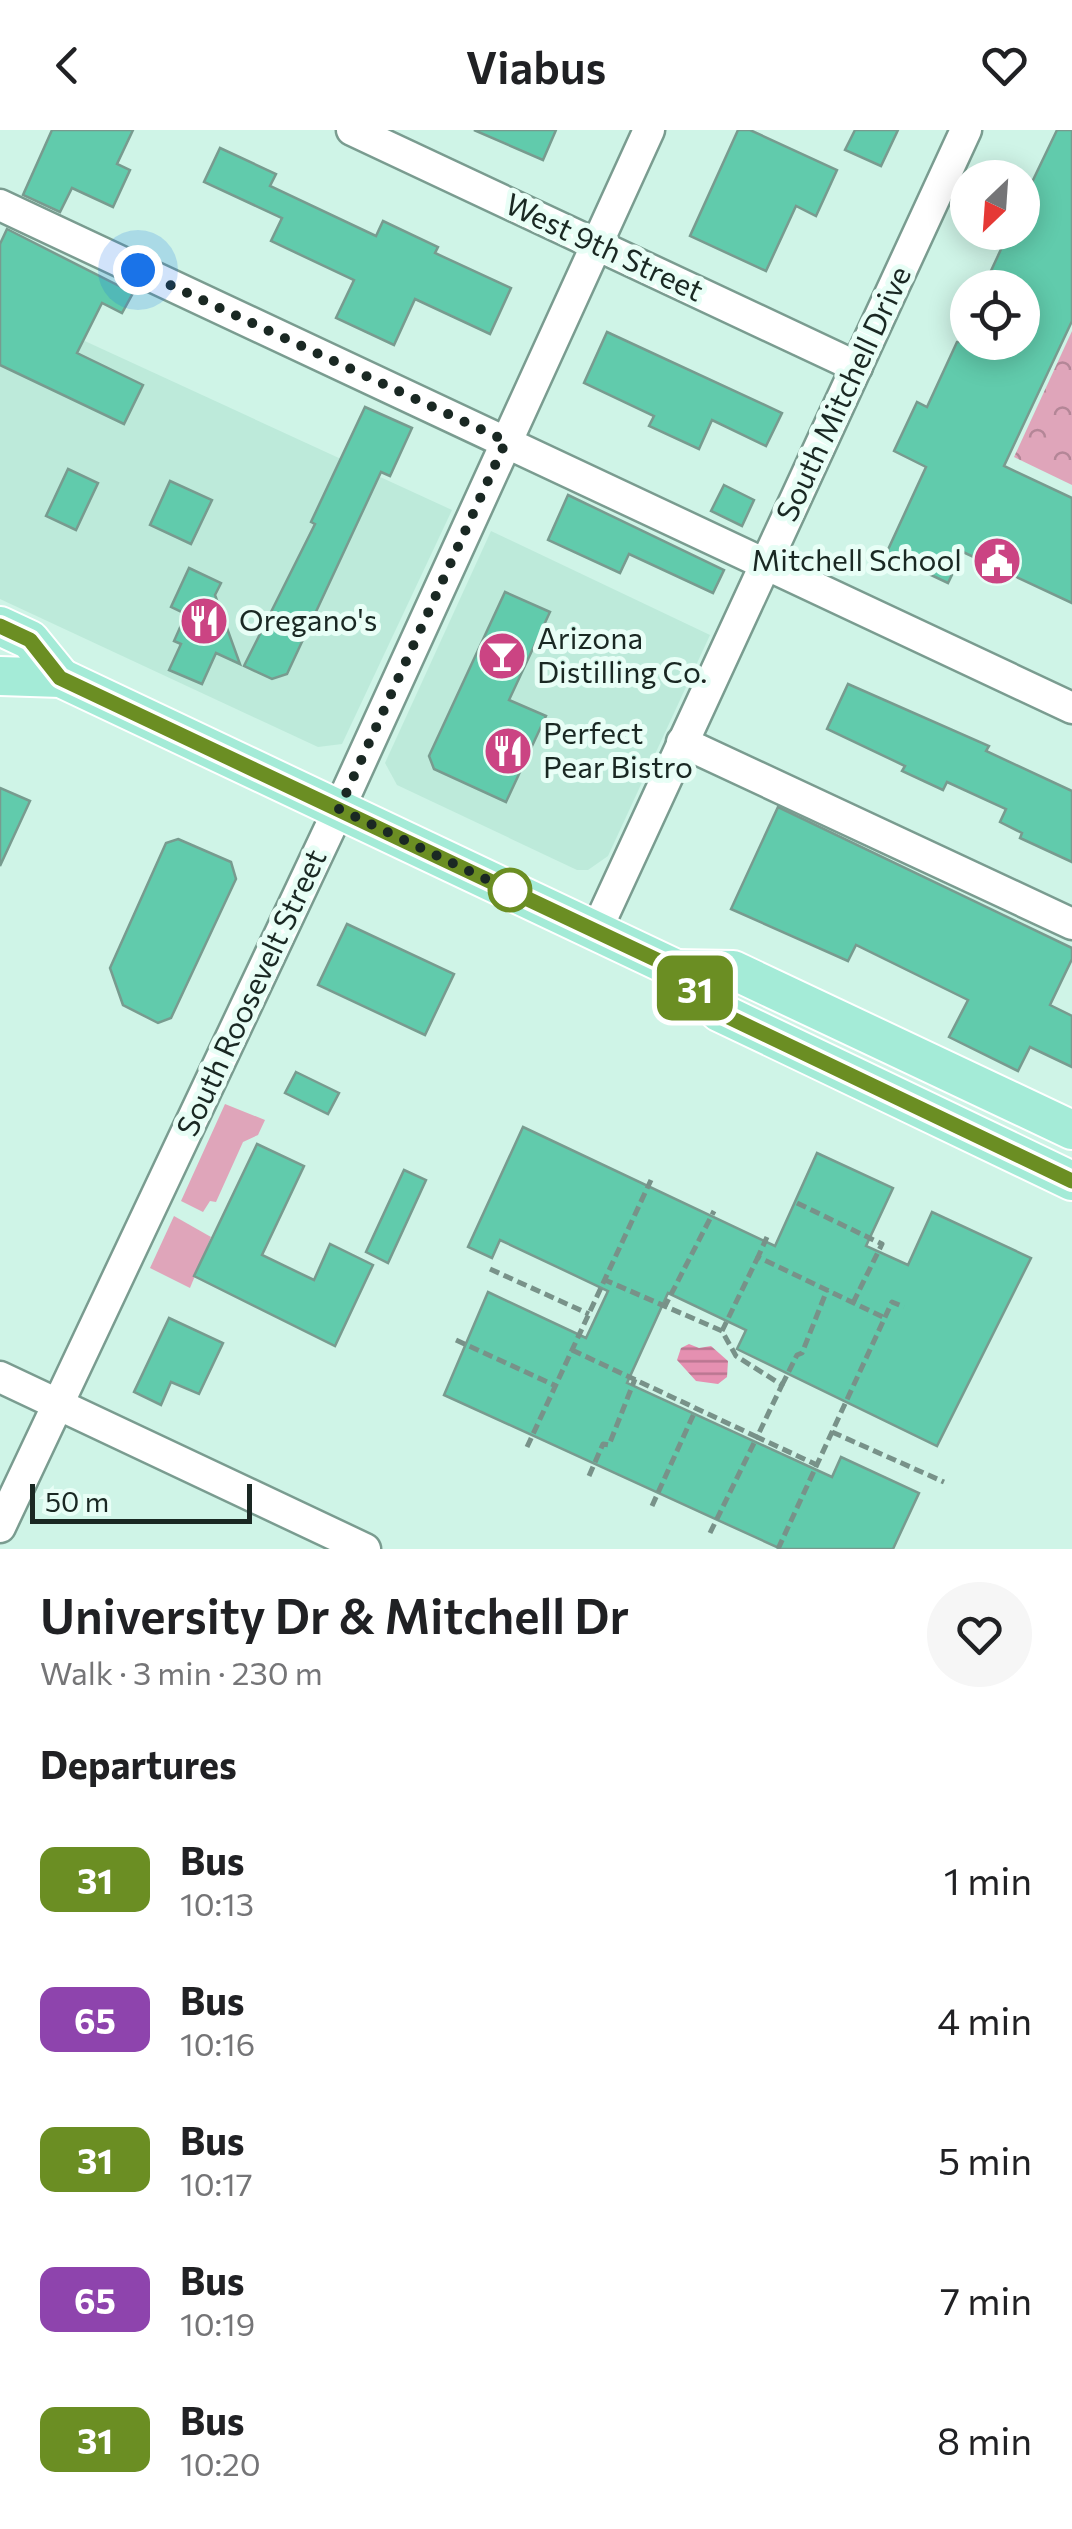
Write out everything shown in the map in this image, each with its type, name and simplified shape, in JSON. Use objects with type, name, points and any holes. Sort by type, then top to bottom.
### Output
[{"type":"main road","points":[[0,626],[30,640],[60,678]]},
{"type":"main road","points":[[0,676],[60,678],[339,809],[676,969],[718,1012],[1072,1181]]},
{"type":"main road","points":[[676,969],[733,970],[1072,1130]]},
{"type":"street","name":"West 9th Street","points":[[352,130],[856,367]]},
{"type":"street","name":"South Roosevelt Street","points":[[0,1527],[339,809],[649,130]]},
{"type":"street","name":"South Mitchell Drive","points":[[596,931],[966,130]]},
{"type":"street","points":[[0,205],[1072,708]]},
{"type":"street","points":[[682,742],[1072,924]]},
{"type":"street","points":[[0,1377],[365,1549]]},
{"type":"path","points":[[527,1447],[651,1180]]},
{"type":"path","points":[[797,1203],[882,1244],[854,1303]]},
{"type":"path","points":[[664,1308],[714,1211]]},
{"type":"path","points":[[722,1331],[767,1237]]},
{"type":"path","points":[[758,1258],[885,1318]]},
{"type":"path","points":[[490,1269],[589,1314]]},
{"type":"path","points":[[605,1280],[722,1331],[736,1356],[782,1386]]},
{"type":"path","points":[[710,1533],[797,1355],[802,1353],[827,1290]]},
{"type":"path","points":[[778,1549],[892,1302],[904,1307]]},
{"type":"path","points":[[456,1340],[556,1386]]},
{"type":"path","points":[[572,1350],[817,1464]]},
{"type":"path","points":[[589,1476],[604,1444],[609,1446],[635,1380]]},
{"type":"path","points":[[652,1506],[696,1409]]},
{"type":"path","points":[[832,1432],[944,1482]]},
{"type":"shaded area","points":[[0,302],[452,510],[342,744],[318,747],[0,599]]},
{"type":"shaded area","points":[[491,531],[710,635],[608,856],[588,870],[577,870],[397,785],[385,763]]},
{"type":"shaded area","points":[[689,1344],[699,1348],[711,1346],[728,1361],[727,1377],[718,1384],[696,1381],[677,1360],[681,1348]]},
{"type":"green space","points":[[1072,331],[1072,485],[1014,457]]},
{"type":"green space","points":[[225,1104],[265,1120],[258,1135],[243,1142],[216,1202],[210,1201],[203,1212],[181,1201]]},
{"type":"green space","points":[[174,1216],[211,1237],[190,1288],[150,1268]]},
{"type":"building","points":[[52,130],[133,130],[117,164],[130,170],[113,207],[72,188],[60,212],[23,195]]},
{"type":"building","points":[[474,130],[556,130],[543,160]]},
{"type":"building","points":[[738,130],[750,130],[837,170],[816,216],[796,206],[766,271],[690,236]]},
{"type":"building","points":[[855,130],[898,130],[881,166],[845,150]]},
{"type":"building","points":[[1057,130],[1072,130],[1072,321],[1004,466],[1072,498],[1072,603],[963,552],[948,583],[886,554],[926,467],[894,451],[917,402],[927,407],[950,357],[1040,360],[1040,270],[991,270],[1001,250],[1040,250],[1040,165]]},
{"type":"building","points":[[220,148],[276,174],[270,186],[376,236],[383,221],[438,247],[435,253],[511,288],[490,334],[415,299],[394,345],[336,318],[354,280],[271,241],[282,218],[204,182]]},
{"type":"building","points":[[7,229],[133,293],[122,313],[102,303],[77,353],[143,385],[124,424],[0,365],[0,244]]},
{"type":"building","points":[[607,332],[782,413],[766,446],[712,420],[699,449],[649,426],[654,416],[584,383]]},
{"type":"building","points":[[365,407],[412,428],[390,476],[381,472],[287,674],[272,679],[244,666],[315,524],[311,522]]},
{"type":"building","points":[[68,469],[98,483],[76,530],[46,516]]},
{"type":"building","points":[[170,481],[212,500],[191,544],[150,525]]},
{"type":"building","points":[[724,485],[754,500],[742,526],[711,511]]},
{"type":"building","points":[[568,495],[724,570],[713,593],[629,554],[620,573],[548,540]]},
{"type":"building","name":"Oregano's","points":[[189,568],[221,583],[215,595],[240,664],[216,653],[202,684],[169,670],[181,644],[174,641],[186,614],[171,607]]},
{"type":"building","name":"Arizona Distilling Co.","points":[[505,592],[550,612],[509,700],[546,716],[506,802],[434,769],[429,756]]},
{"type":"building","points":[[848,684],[989,746],[986,751],[1072,791],[1072,862],[1020,838],[1022,833],[1000,822],[1006,809],[947,782],[943,790],[902,771],[905,766],[827,729]]},
{"type":"building","points":[[0,788],[30,801],[0,866]]},
{"type":"building","points":[[778,807],[1072,948],[1072,959],[1050,1005],[1072,1016],[1072,1067],[1030,1047],[1018,1071],[949,1037],[968,1000],[856,945],[848,961],[731,909]]},
{"type":"building","points":[[178,839],[231,862],[236,879],[171,1018],[158,1023],[123,1005],[110,968],[166,843]]},
{"type":"building","points":[[347,924],[454,974],[425,1035],[318,985]]},
{"type":"building","points":[[296,1072],[339,1093],[328,1114],[285,1093]]},
{"type":"building","points":[[523,1127],[775,1246],[817,1153],[893,1188],[866,1246],[908,1265],[932,1212],[1031,1258],[937,1446],[737,1349],[746,1330],[668,1293],[627,1383],[832,1477],[841,1457],[919,1493],[893,1549],[781,1549],[444,1395],[488,1292],[586,1338],[608,1291],[500,1240],[492,1258],[468,1247]]},
{"type":"building","points":[[257,1144],[304,1166],[262,1255],[314,1280],[330,1244],[373,1265],[335,1346],[194,1276]]},
{"type":"building","points":[[404,1170],[426,1180],[388,1263],[366,1252]]},
{"type":"building","points":[[169,1318],[223,1343],[199,1394],[171,1382],[161,1405],[134,1392]]},
{"type":"bus line","name":"31","points":[[0,626],[30,640],[60,678],[676,969],[718,1012],[1072,1181]]},
{"type":"place","name":"Mitchell School","points":[[997,561]]},
{"type":"place","name":"Oregano's","points":[[204,621]]},
{"type":"place","name":"Arizona Distilling Co.","points":[[502,656]]},
{"type":"place","name":"Perfect Pear Bistro","points":[[508,751]]},
{"type":"route","points":[[138,270],[506,441],[339,809],[515,893],[510,890]]}]
